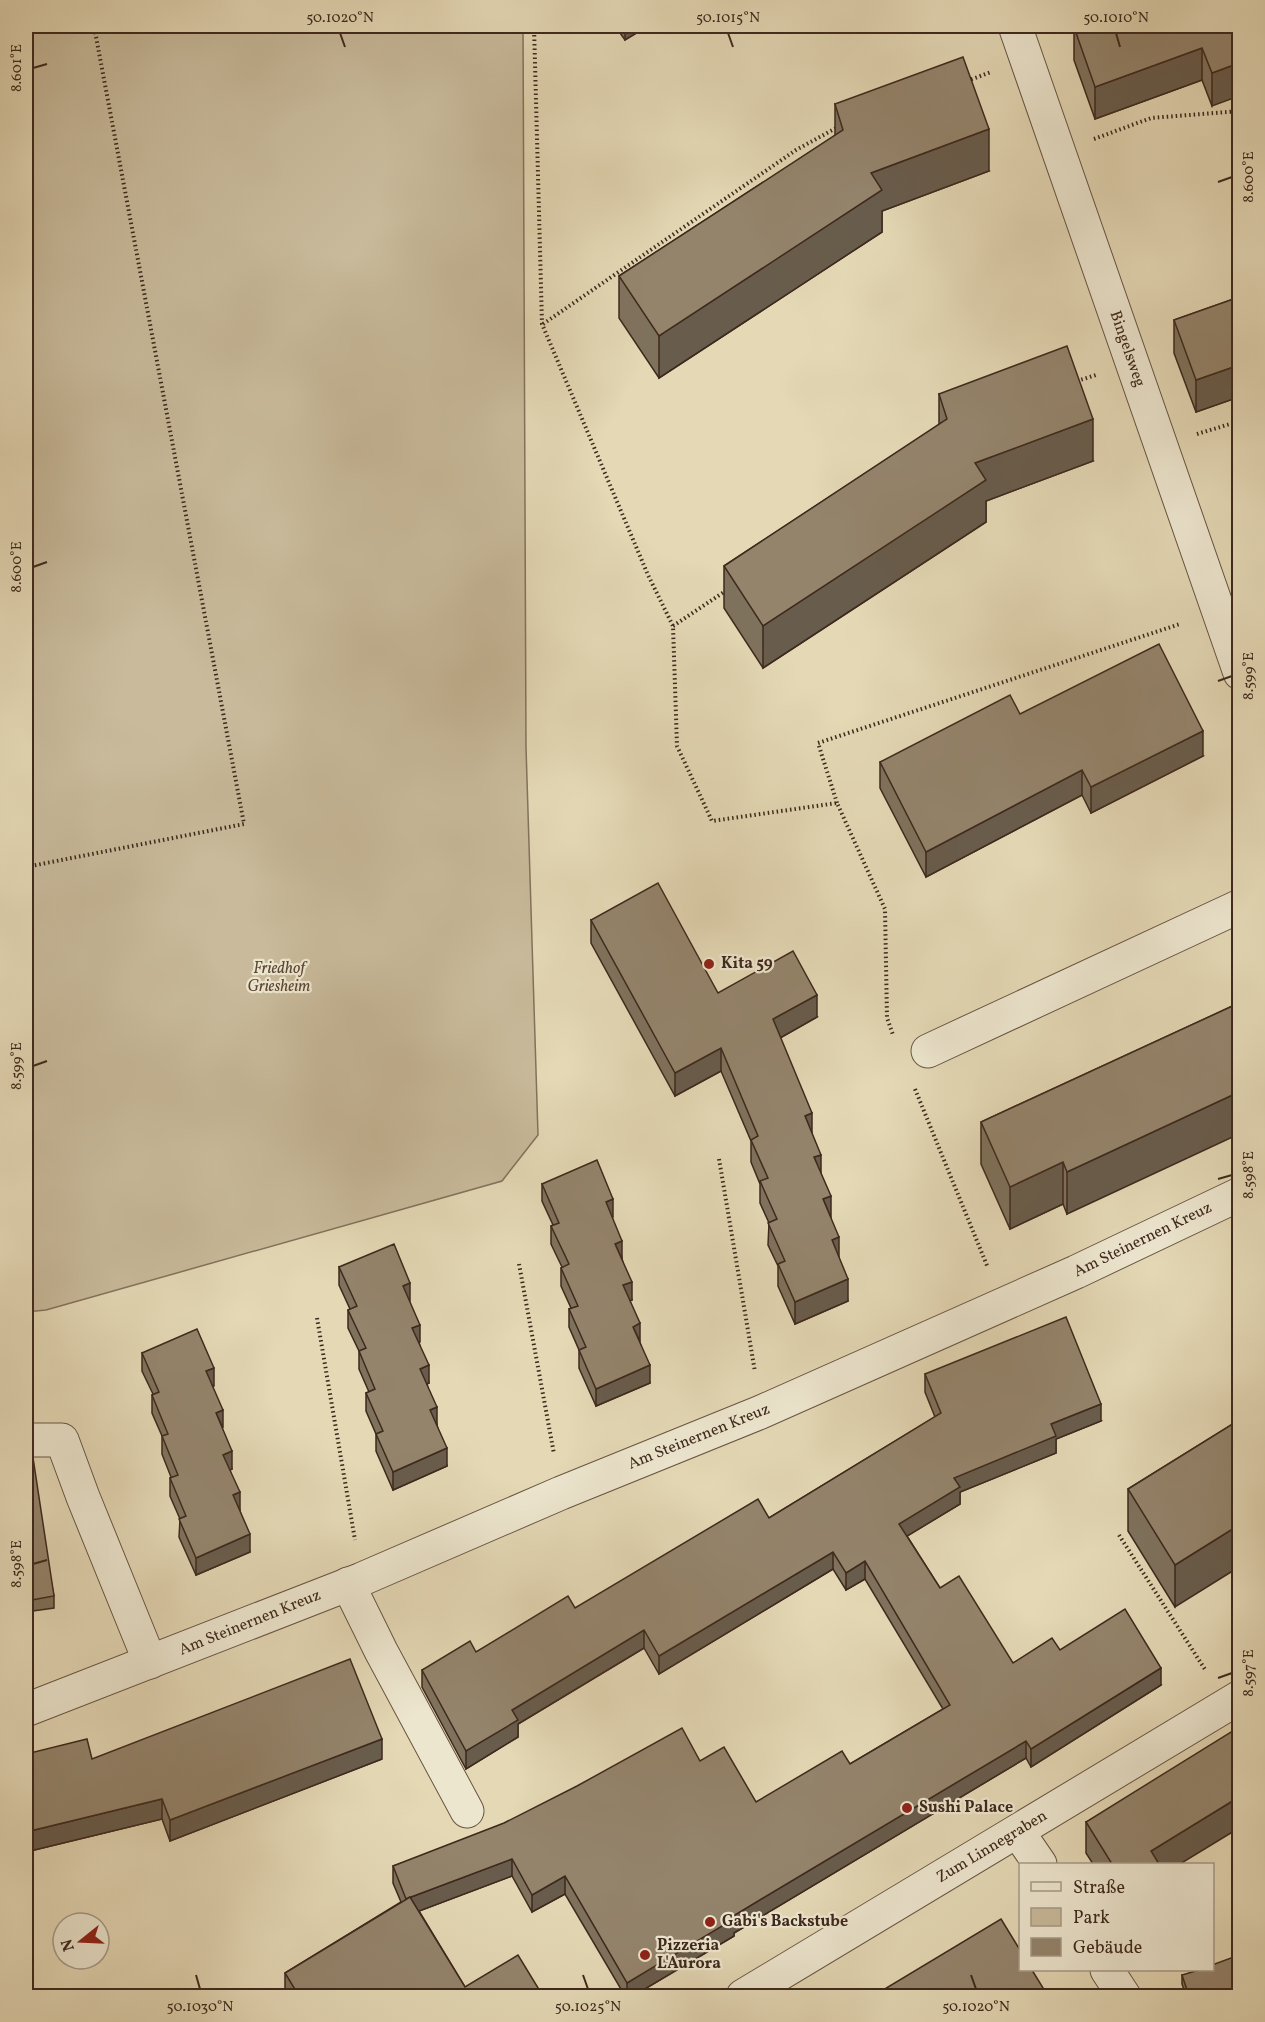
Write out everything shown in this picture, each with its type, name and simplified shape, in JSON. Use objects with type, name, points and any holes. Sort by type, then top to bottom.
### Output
[{"type":"street","name":"Bingelsweg","points":[[1015,26],[1239,673]]},
{"type":"street","points":[[928,1051],[1239,906]]},
{"type":"street","name":"Am Steinernen Kreuz","points":[[26,1710],[355,1581],[561,1493],[761,1412],[1002,1305],[1239,1194]]},
{"type":"street","points":[[30,1440],[62,1440],[82,1497],[150,1662]]},
{"type":"street","points":[[355,1581],[381,1651],[467,1811]]},
{"type":"street","name":"Zum Linnegraben","points":[[743,1996],[1233,1701]]},
{"type":"street","points":[[1018,1832],[1039,1863]]},
{"type":"street","points":[[1108,1971],[1124,1996]]},
{"type":"path","points":[[26,867],[244,824],[94,26]]},
{"type":"path","points":[[534,26],[542,324],[644,564],[673,626],[676,746],[712,821],[837,803]]},
{"type":"path","points":[[960,83],[1027,60]]},
{"type":"path","points":[[1059,152],[1151,118],[1239,111]]},
{"type":"path","points":[[542,324],[796,150],[839,127]]},
{"type":"path","points":[[1077,381],[1132,362]]},
{"type":"path","points":[[673,626],[731,587]]},
{"type":"path","points":[[896,1040],[887,1018],[885,909],[837,803],[818,743],[1218,611]]},
{"type":"path","points":[[914,1084],[1002,1305]]},
{"type":"path","points":[[719,1159],[761,1412]]},
{"type":"path","points":[[519,1264],[561,1493]]},
{"type":"path","points":[[317,1318],[355,1581]]},
{"type":"path","points":[[1119,1535],[1233,1701]]},
{"type":"green space","name":"Friedhof Griesheim","points":[[26,26],[523,26],[526,747],[538,1135],[502,1181],[46,1310],[26,1312]]},
{"type":"building","points":[[1239,26],[1239,63],[1212,73],[1202,48],[1095,87],[1074,27]]},
{"type":"building","points":[[963,57],[989,129],[871,173],[882,190],[659,336],[619,276],[843,130],[835,104]]},
{"type":"building","points":[[1239,297],[1239,365],[1196,380],[1174,320]]},
{"type":"building","points":[[1067,346],[1093,419],[975,463],[986,480],[763,626],[724,566],[947,419],[939,394]]},
{"type":"building","points":[[1159,644],[1203,731],[1091,787],[1082,770],[926,852],[880,762],[1010,695],[1020,714]]},
{"type":"building","points":[[658,883],[718,993],[793,951],[817,995],[773,1019],[812,1113],[805,1116],[821,1155],[814,1157],[831,1196],[823,1199],[839,1237],[832,1240],[848,1279],[795,1302],[778,1264],[785,1261],[768,1223],[777,1219],[760,1181],[768,1178],[751,1140],[758,1136],[721,1048],[675,1073],[591,920]]},
{"type":"building","points":[[1239,1003],[1239,1092],[1067,1172],[1063,1162],[1010,1187],[981,1122]]},
{"type":"building","points":[[597,1160],[613,1199],[606,1202],[622,1241],[615,1244],[632,1282],[623,1285],[640,1323],[633,1327],[650,1365],[596,1389],[579,1350],[586,1347],[569,1309],[578,1306],[561,1268],[569,1264],[551,1226],[559,1223],[542,1184]]},
{"type":"building","points":[[394,1244],[410,1283],[403,1286],[420,1325],[412,1328],[429,1365],[420,1369],[437,1407],[430,1410],[447,1448],[393,1472],[376,1434],[383,1431],[366,1393],[375,1389],[359,1351],[366,1348],[348,1310],[357,1306],[339,1267]]},
{"type":"building","points":[[1066,1317],[1101,1404],[1051,1424],[1056,1436],[954,1478],[960,1487],[899,1524],[940,1588],[959,1576],[1013,1663],[1052,1638],[1060,1650],[1125,1609],[1161,1668],[1031,1749],[1026,1741],[733,1916],[734,1919],[627,1983],[565,1876],[532,1895],[512,1859],[406,1899],[393,1866],[504,1823],[682,1728],[700,1761],[724,1747],[756,1802],[842,1751],[850,1764],[950,1705],[865,1561],[846,1573],[833,1552],[659,1656],[644,1630],[512,1710],[518,1720],[466,1751],[422,1670],[470,1641],[476,1652],[568,1596],[575,1608],[758,1499],[769,1518],[941,1413],[925,1374]]},
{"type":"building","points":[[197,1329],[214,1368],[206,1371],[223,1410],[216,1413],[232,1451],[223,1455],[240,1492],[233,1495],[250,1534],[196,1558],[179,1519],[186,1516],[170,1478],[178,1475],[162,1436],[168,1434],[152,1395],[159,1392],[142,1353]]},
{"type":"building","points":[[1239,1420],[1239,1525],[1175,1565],[1128,1489]]},
{"type":"building","points":[[32,1451],[54,1596],[26,1601],[26,1452]]},
{"type":"building","points":[[350,1659],[382,1739],[170,1820],[162,1799],[26,1832],[26,1754],[87,1739],[92,1759]]},
{"type":"building","points":[[1239,1727],[1239,1797],[1151,1851],[1158,1863],[1111,1863],[1086,1822]]},
{"type":"building","points":[[410,1897],[465,1987],[518,1955],[543,1996],[299,1996],[285,1973]]},
{"type":"building","points":[[1001,1919],[1019,1948],[1019,1971],[1033,1971],[1048,1996],[873,1996]]},
{"type":"building","points":[[1239,1955],[1239,1996],[1189,1996],[1182,1975],[1196,1971],[1214,1971],[1214,1964]]},
{"type":"place","name":"Kita 59","points":[[709,964]]},
{"type":"place","name":"Sushi Palace","points":[[907,1808]]},
{"type":"place","name":"Gabi's Backstube","points":[[710,1922]]},
{"type":"place","name":"Pizzeria L'Aurora","points":[[645,1955]]}]
